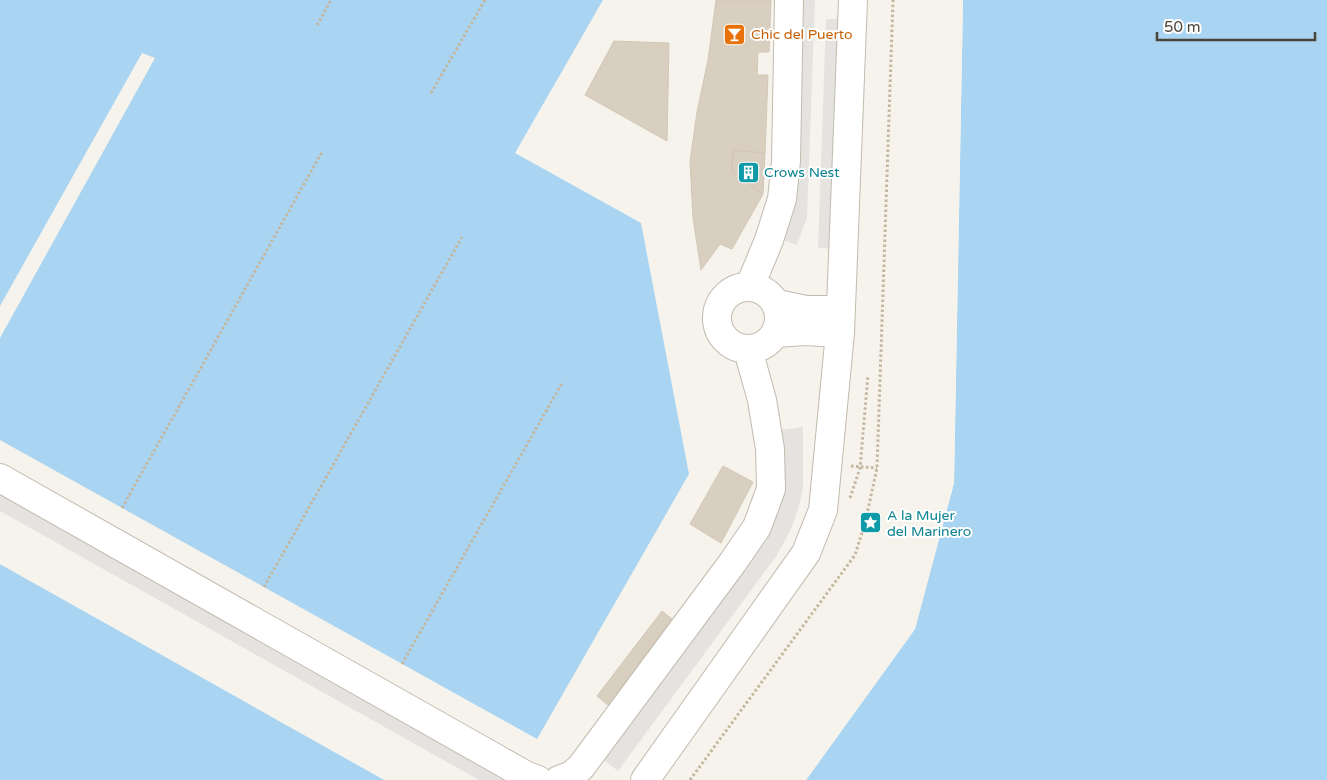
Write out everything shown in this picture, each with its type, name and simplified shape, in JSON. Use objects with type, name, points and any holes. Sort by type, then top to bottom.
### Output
[{"type":"lane","points":[[750,286],[770,240],[782,199],[786,161],[789,0]]},
{"type":"lane","points":[[645,780],[806,553],[823,510],[841,322],[853,0]]},
{"type":"lane","points":[[750,286],[766,291],[777,304],[780,318],[776,333],[765,345],[748,350],[732,346],[720,334],[716,317],[721,300],[733,289],[750,286]]},
{"type":"lane","points":[[777,304],[806,310],[841,322]]},
{"type":"lane","points":[[776,333],[805,331],[841,322]]},
{"type":"lane","points":[[559,780],[572,775],[581,767],[734,562],[757,527],[771,489],[770,449],[762,400],[748,350]]},
{"type":"lane","points":[[0,478],[493,757],[538,780]]},
{"type":"path","points":[[317,24],[331,0]]},
{"type":"path","points":[[432,93],[485,0]]},
{"type":"path","points":[[122,508],[322,152]]},
{"type":"path","points":[[264,588],[462,237]]},
{"type":"path","points":[[402,664],[562,383]]},
{"type":"path","points":[[849,461],[849,466],[877,468]]},
{"type":"shaded area","points":[[798,0],[815,0],[807,217],[797,245],[778,238]]},
{"type":"shaded area","points":[[826,19],[845,19],[837,249],[818,248]]},
{"type":"shaded area","points":[[803,427],[803,488],[798,510],[790,531],[777,555],[618,771],[601,758],[757,542],[779,430]]},
{"type":"shaded area","points":[[0,494],[511,780],[479,780],[0,511]]},
{"type":"water","points":[[0,0],[603,0],[515,153],[641,223],[689,474],[537,739],[0,440],[0,338],[155,58],[142,53],[0,306]]},
{"type":"water","points":[[963,0],[1327,0],[1327,780],[806,780],[915,629],[954,483]]},
{"type":"water","points":[[0,564],[384,780],[0,780]]},
{"type":"pier","points":[[960,0],[963,0],[954,483],[915,629],[806,780],[804,780],[913,628],[952,483]]},
{"type":"pier","points":[[0,561],[385,778],[387,780],[0,564]]},
{"type":"building","points":[[716,0],[771,0],[769,52],[758,52],[757,75],[768,75],[765,153],[733,150],[732,171],[763,194],[732,249],[720,244],[701,270],[693,218],[690,161],[697,112],[708,60]]},
{"type":"building","points":[[614,41],[669,43],[667,141],[585,95]]},
{"type":"building","name":"Crows Nest","points":[[733,150],[765,153],[763,194],[732,171]]},
{"type":"building","points":[[723,466],[753,482],[721,543],[690,524]]},
{"type":"building","points":[[662,611],[672,619],[608,705],[597,696]]},
{"type":"place","name":"Chic del Puerto","points":[[735,34]]},
{"type":"place","name":"Crows Nest","points":[[748,172]]},
{"type":"place","name":"A la Mujer del Marinero","points":[[871,523]]}]
